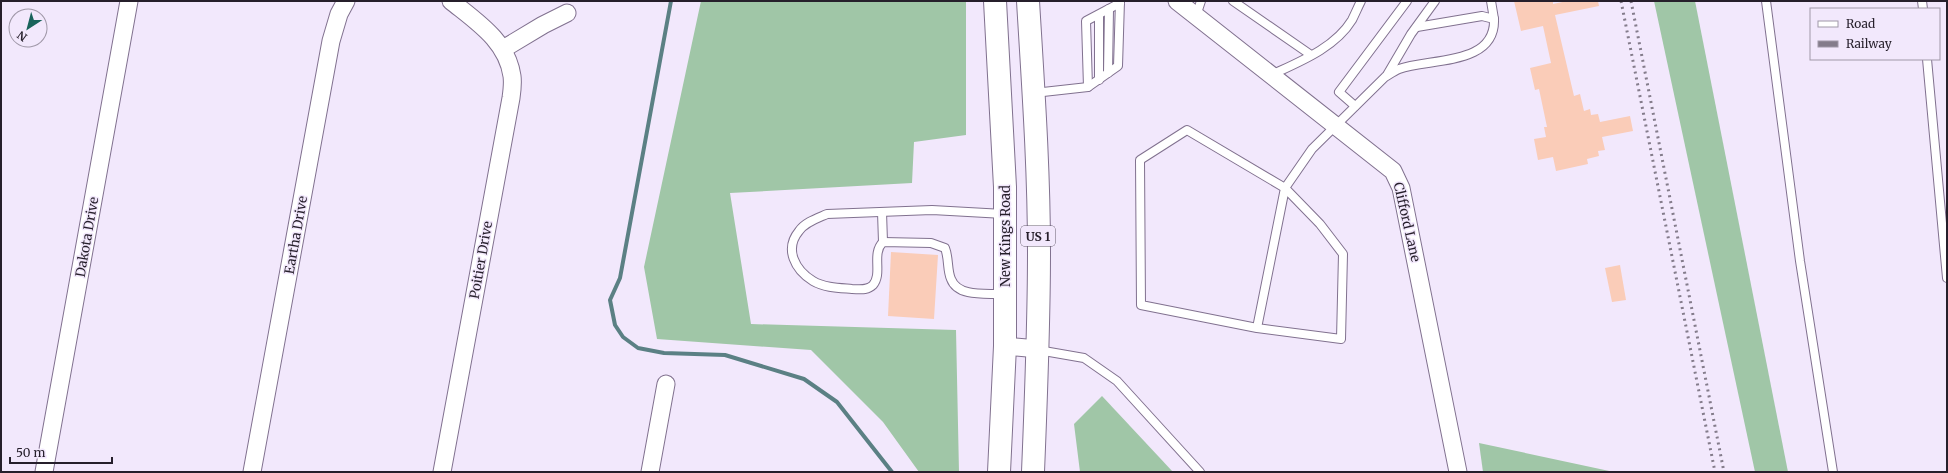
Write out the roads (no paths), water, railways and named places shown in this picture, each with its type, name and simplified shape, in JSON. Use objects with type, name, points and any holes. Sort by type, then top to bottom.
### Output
[{"type":"highway","name":"New Kings Road","points":[[996,1],[1005,214],[1006,346],[999,472]]},
{"type":"highway","name":"US 1","points":[[1028,1],[1039,251],[1038,349],[1033,472]]},
{"type":"street","name":"Dakota Drive","points":[[44,472],[129,1]]},
{"type":"street","name":"Eartha Drive","points":[[252,472],[331,41],[339,14],[346,1]]},
{"type":"street","points":[[451,1],[492,35],[503,49],[543,25],[567,13]]},
{"type":"street","name":"Clifford Lane","points":[[1178,1],[1199,8],[1271,75],[1393,171],[1401,188],[1458,472]]},
{"type":"street","name":"Poitier Drive","points":[[442,472],[511,98],[512,76],[503,49]]},
{"type":"street","points":[[1006,346],[1038,349]]},
{"type":"street","points":[[650,472],[666,384]]},
{"type":"lane","points":[[1233,1],[1312,55]]},
{"type":"lane","points":[[1271,75],[1312,55],[1336,38],[1351,21],[1361,1]]},
{"type":"lane","points":[[1355,106],[1339,92],[1407,1]]},
{"type":"lane","points":[[1385,77],[1435,1]]},
{"type":"lane","points":[[1257,328],[1284,188],[1312,149],[1385,77],[1398,69],[1462,57],[1475,51],[1489,40],[1494,29],[1494,19],[1490,1]]},
{"type":"lane","points":[[1766,1],[1800,261],[1833,472]]},
{"type":"lane","points":[[1033,93],[1088,87],[1118,66],[1120,2]]},
{"type":"lane","points":[[1088,87],[1086,21],[1120,2]]},
{"type":"lane","points":[[1108,73],[1109,9]]},
{"type":"lane","points":[[1099,15],[1099,80]]},
{"type":"lane","points":[[1417,27],[1482,16],[1494,19]]},
{"type":"lane","points":[[1927,60],[1947,278]]},
{"type":"lane","points":[[1187,130],[1284,188],[1320,224],[1343,254],[1341,339],[1257,328],[1141,305],[1140,160],[1187,130]]},
{"type":"lane","points":[[882,212],[883,242],[877,251],[877,276],[872,285],[866,289],[831,288],[814,282],[800,271],[793,259],[791,243],[799,230],[814,219],[828,214],[932,210],[1005,214]]},
{"type":"lane","points":[[883,242],[932,242],[939,244],[945,248],[949,257],[950,278],[957,288],[967,292],[1005,294]]},
{"type":"lane","points":[[1038,349],[1084,358],[1116,381],[1200,472]]},
{"type":"waterway","points":[[671,1],[620,278],[610,300],[615,325],[623,337],[638,348],[664,353],[725,355],[804,379],[837,402],[892,472]]},
{"type":"railway","points":[[1621,1],[1715,472]]},
{"type":"railway","points":[[1631,1],[1724,472]]}]
